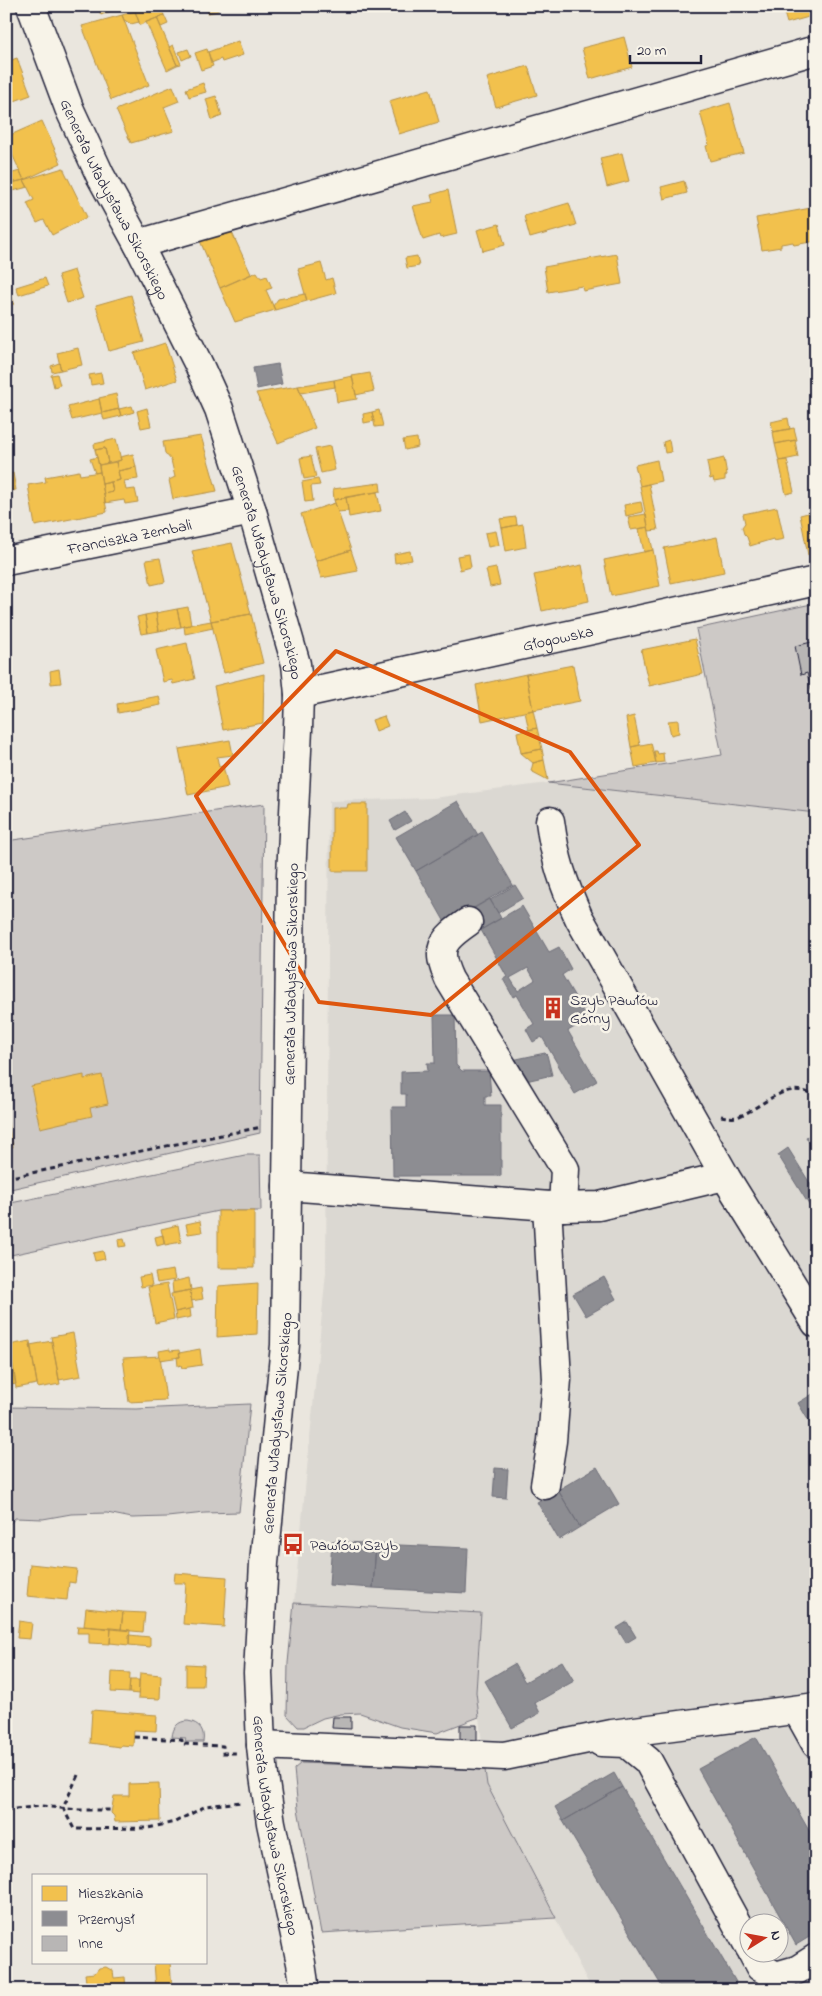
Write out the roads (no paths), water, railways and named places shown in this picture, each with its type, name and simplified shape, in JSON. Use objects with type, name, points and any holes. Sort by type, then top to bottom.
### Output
[{"type":"street","name":"Generała Władysława Sikorskiego","points":[[31,6],[69,108],[100,174],[138,244],[199,365],[219,409],[252,511],[296,664],[299,694],[291,876],[285,1345],[260,1611],[253,1749],[271,1823],[305,1990]]},
{"type":"street","points":[[138,244],[816,50]]},
{"type":"street","name":"Franciszka Zembali","points":[[6,561],[252,511]]},
{"type":"street","name":"Głogowska","points":[[299,694],[816,581]]},
{"type":"street","points":[[550,821],[554,851],[562,880],[579,918],[725,1176],[816,1323]]},
{"type":"street","points":[[468,922],[444,941],[441,952],[442,963],[449,978],[565,1169],[555,1207],[557,1380],[552,1440],[545,1485]]},
{"type":"street","points":[[287,1186],[555,1207],[599,1206],[725,1176]]},
{"type":"street","points":[[253,1749],[504,1756],[612,1734],[806,1708],[816,1744]]},
{"type":"street","points":[[584,1740],[626,1743],[648,1761],[740,1930]]},
{"type":"street","points":[[758,1964],[760,1967],[776,1976],[797,1970],[816,1958]]},
{"type":"place","name":"Szyb Pawłów Górny","points":[[553,1008]]},
{"type":"place","name":"Pawłów Szyb","points":[[293,1544]]}]
